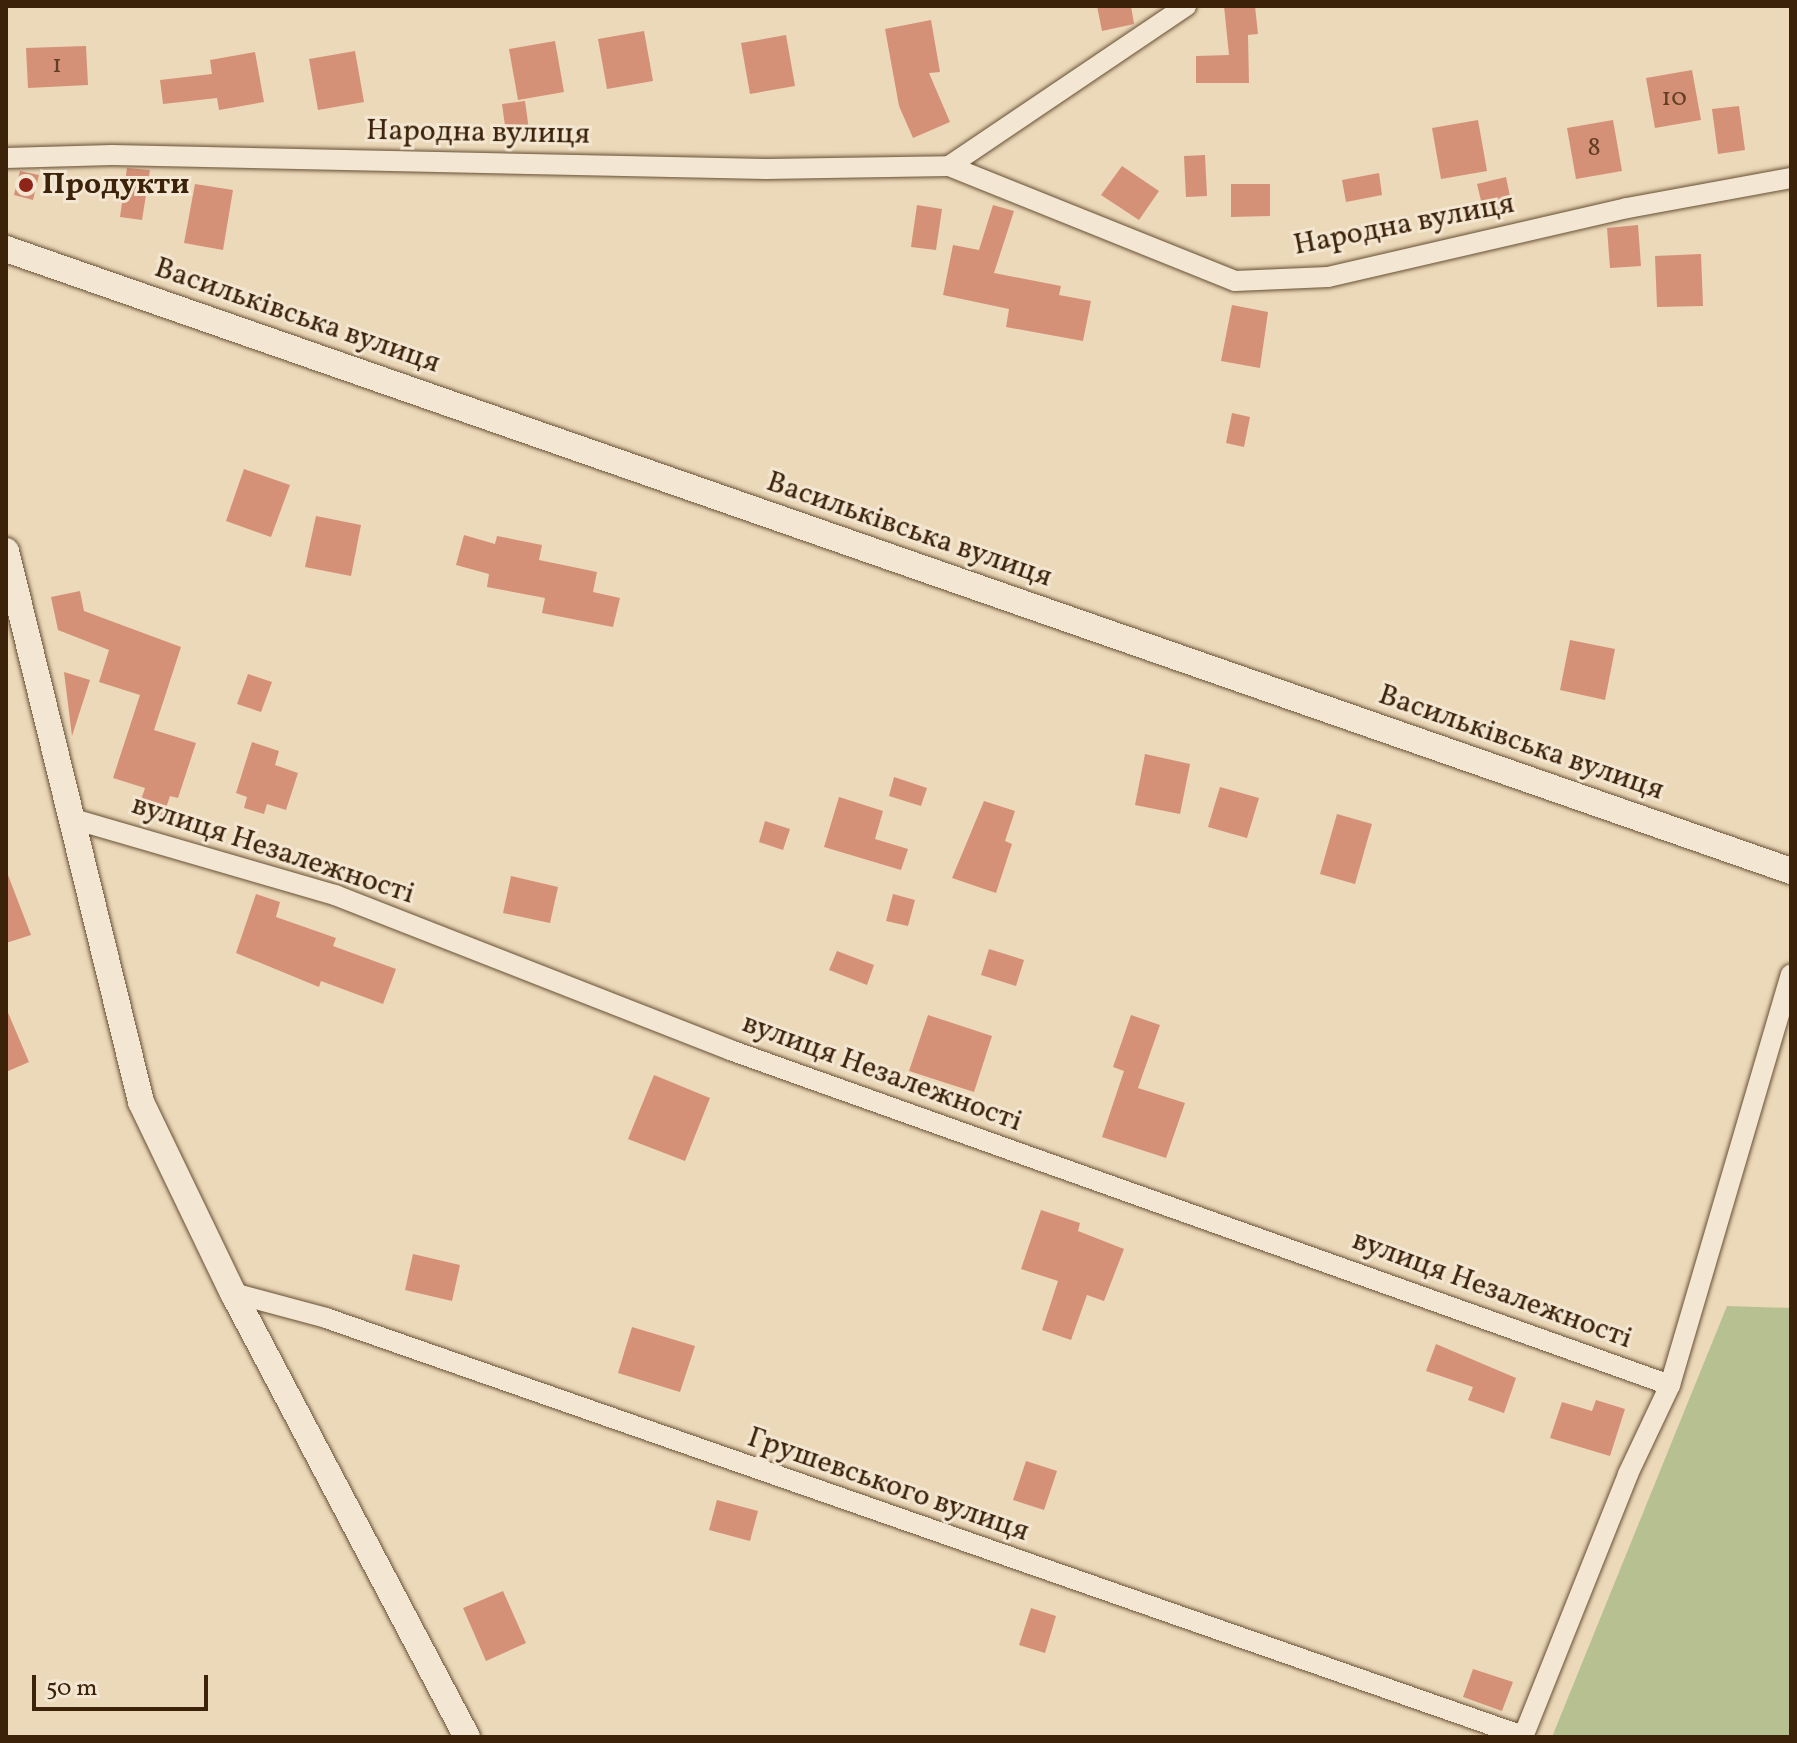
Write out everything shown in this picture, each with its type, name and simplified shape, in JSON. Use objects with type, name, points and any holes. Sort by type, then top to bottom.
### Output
[{"type":"street","points":[[949,166],[1186,6]]},
{"type":"street","name":"Народна вулиця","points":[[6,158],[128,155],[766,169],[949,166],[1235,281],[1328,277],[1627,208],[1791,178]]},
{"type":"street","name":"Васильківська вулиця","points":[[6,249],[1791,871]]},
{"type":"street","points":[[6,551],[141,1102],[233,1293],[467,1737]]},
{"type":"street","name":"вулиця Незалежності","points":[[73,819],[335,895],[730,1050],[1670,1385]]},
{"type":"street","points":[[1523,1737],[1628,1474],[1670,1385],[1791,974]]},
{"type":"street","name":"Грушевського вулиця","points":[[233,1293],[326,1318],[1523,1737]]},
{"type":"green space","points":[[1727,1306],[1791,1308],[1791,1737],[1552,1737]]},
{"type":"building","points":[[1097,6],[1131,6],[1134,24],[1102,31]]},
{"type":"building","points":[[1224,6],[1255,6],[1258,34],[1248,35],[1249,83],[1196,83],[1196,56],[1229,55]]},
{"type":"building","points":[[931,20],[940,72],[929,73],[950,122],[913,138],[899,106],[885,29]]},
{"type":"building","points":[[644,31],[653,81],[607,89],[598,39]]},
{"type":"building","points":[[786,35],[795,86],[750,94],[741,43]]},
{"type":"building","points":[[555,41],[564,92],[518,100],[509,49]]},
{"type":"building","points":[[86,46],[88,85],[28,88],[26,48]]},
{"type":"building","points":[[355,51],[364,102],[318,110],[309,59]]},
{"type":"building","points":[[255,52],[264,102],[219,110],[217,98],[163,104],[160,80],[212,74],[210,60]]},
{"type":"building","points":[[1692,70],[1701,120],[1655,128],[1646,78]]},
{"type":"building","points":[[525,101],[529,130],[506,133],[502,104]]},
{"type":"building","points":[[1739,106],[1745,150],[1718,154],[1712,109]]},
{"type":"building","points":[[1478,120],[1487,171],[1441,179],[1432,128]]},
{"type":"building","points":[[1613,120],[1622,171],[1576,179],[1567,128]]},
{"type":"building","points":[[1205,155],[1207,196],[1186,197],[1184,156]]},
{"type":"building","points":[[1122,166],[1159,191],[1139,220],[1101,195]]},
{"type":"building","points":[[127,168],[150,170],[142,220],[120,217]]},
{"type":"building","name":"Продукти","points":[[20,171],[39,175],[33,200],[14,195]]},
{"type":"building","points":[[1379,173],[1382,195],[1346,202],[1342,180]]},
{"type":"building","points":[[1506,177],[1512,206],[1484,213],[1477,184]]},
{"type":"building","points":[[195,184],[233,190],[223,250],[184,243]]},
{"type":"building","points":[[1231,184],[1270,184],[1270,216],[1231,217]]},
{"type":"building","points":[[917,205],[942,209],[936,250],[911,247]]},
{"type":"building","points":[[993,205],[1014,211],[994,273],[1061,286],[1059,295],[1091,301],[1083,341],[1006,327],[1009,309],[943,295],[953,245],[979,250]]},
{"type":"building","points":[[1638,225],[1641,266],[1610,268],[1607,228]]},
{"type":"building","points":[[1701,254],[1703,306],[1657,307],[1655,256]]},
{"type":"building","points":[[1232,305],[1268,312],[1260,368],[1221,361]]},
{"type":"building","points":[[1232,413],[1250,417],[1244,447],[1226,443]]},
{"type":"building","points":[[244,469],[290,485],[271,537],[226,521]]},
{"type":"building","points":[[316,516],[361,525],[351,576],[305,567]]},
{"type":"building","points":[[464,535],[495,544],[497,536],[542,545],[539,560],[597,572],[593,592],[620,598],[613,627],[542,613],[545,598],[487,587],[489,574],[456,565]]},
{"type":"building","points":[[80,591],[84,611],[181,647],[154,730],[196,743],[178,798],[170,796],[162,820],[137,812],[145,788],[113,778],[140,695],[99,682],[109,650],[58,630],[51,597]]},
{"type":"building","points":[[1570,640],[1615,649],[1605,700],[1560,690]]},
{"type":"building","points":[[64,672],[90,680],[72,736]]},
{"type":"building","points":[[248,674],[272,682],[261,712],[237,704]]},
{"type":"building","points":[[252,742],[279,751],[275,765],[298,773],[286,810],[267,804],[264,814],[244,808],[247,797],[236,793]]},
{"type":"building","points":[[1145,754],[1190,764],[1180,814],[1135,805]]},
{"type":"building","points":[[894,777],[927,788],[921,806],[889,796]]},
{"type":"building","points":[[1220,787],[1259,798],[1247,838],[1208,827]]},
{"type":"building","points":[[839,797],[883,811],[875,839],[908,849],[901,870],[824,847]]},
{"type":"building","points":[[984,801],[1015,811],[1005,841],[1012,844],[996,893],[952,878]]},
{"type":"building","points":[[1337,814],[1372,824],[1355,884],[1320,874]]},
{"type":"building","points":[[765,821],[790,829],[783,850],[759,842]]},
{"type":"building","points":[[6,870],[31,935],[6,943]]},
{"type":"building","points":[[511,876],[558,887],[550,923],[503,913]]},
{"type":"building","points":[[256,894],[280,902],[276,917],[336,938],[333,946],[396,969],[383,1004],[321,981],[319,987],[236,953]]},
{"type":"building","points":[[893,894],[915,900],[908,926],[886,921]]},
{"type":"building","points":[[989,949],[1024,960],[1016,986],[981,975]]},
{"type":"building","points":[[837,951],[874,965],[867,985],[829,970]]},
{"type":"building","points":[[6,1008],[29,1062],[6,1072]]},
{"type":"building","points":[[928,1015],[992,1036],[974,1092],[909,1071]]},
{"type":"building","points":[[1131,1015],[1160,1025],[1138,1088],[1185,1103],[1166,1158],[1102,1137],[1124,1071],[1113,1067]]},
{"type":"building","points":[[654,1075],[710,1098],[685,1161],[628,1139]]},
{"type":"building","points":[[1041,1210],[1080,1223],[1078,1231],[1124,1249],[1104,1301],[1087,1295],[1071,1340],[1042,1330],[1058,1281],[1021,1269]]},
{"type":"building","points":[[413,1254],[460,1265],[452,1301],[405,1290]]},
{"type":"building","points":[[632,1327],[695,1346],[680,1392],[618,1373]]},
{"type":"building","points":[[1436,1344],[1516,1378],[1504,1413],[1468,1400],[1473,1387],[1426,1371]]},
{"type":"building","points":[[1596,1400],[1625,1409],[1610,1456],[1550,1438],[1562,1402],[1592,1411]]},
{"type":"building","points":[[1026,1461],[1057,1471],[1044,1510],[1013,1500]]},
{"type":"building","points":[[717,1500],[758,1511],[750,1541],[709,1530]]},
{"type":"building","points":[[503,1591],[526,1643],[486,1661],[463,1608]]},
{"type":"building","points":[[1031,1608],[1056,1616],[1045,1653],[1019,1645]]},
{"type":"building","points":[[1473,1669],[1513,1682],[1502,1711],[1463,1697]]},
{"type":"place","name":"Продукти","points":[[26,185]]}]
